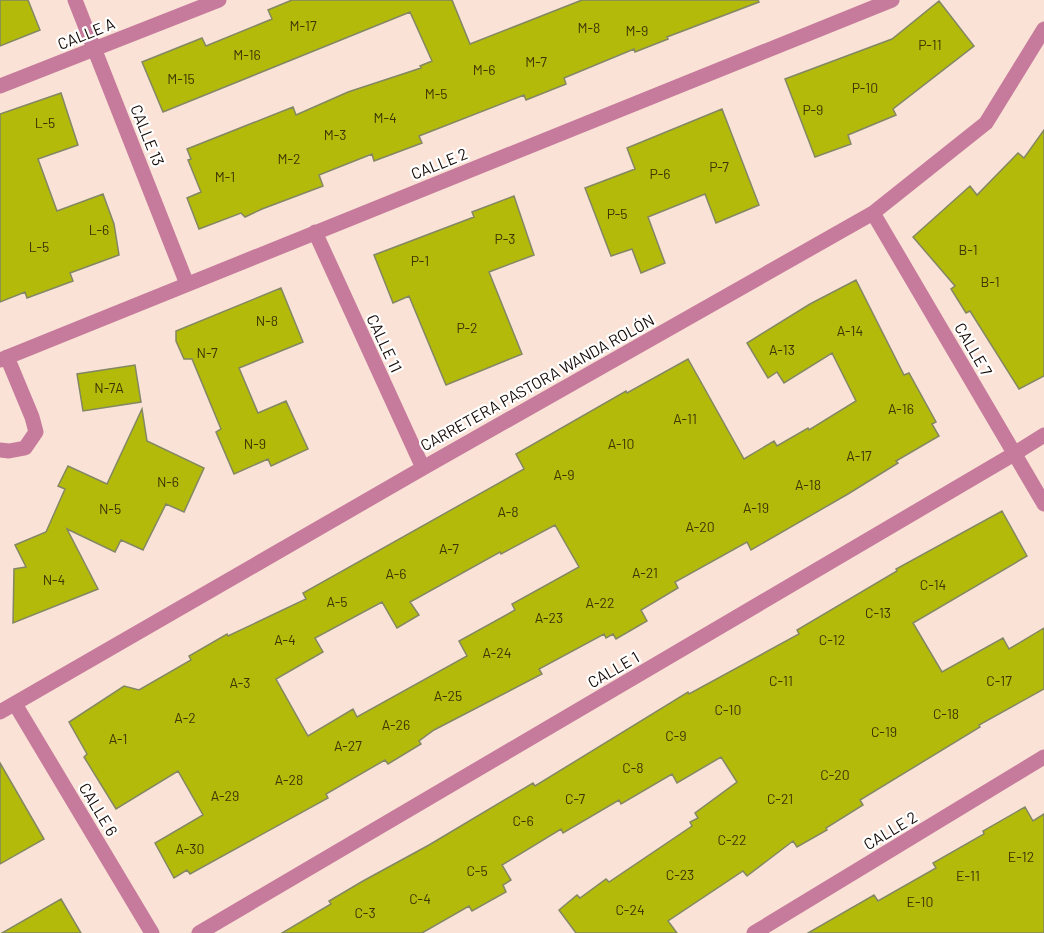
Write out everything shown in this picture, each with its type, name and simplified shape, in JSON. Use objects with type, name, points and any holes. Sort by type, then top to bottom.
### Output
[{"type":"street","name":"CALLE 13","points":[[75,0],[187,284]]},
{"type":"street","name":"CALLE A","points":[[0,87],[219,0]]},
{"type":"street","name":"CALLE 2","points":[[4,359],[892,0]]},
{"type":"street","name":"CARRETERA PASTORA WANDA ROLÓN","points":[[0,712],[423,468],[873,213],[986,123],[1044,29]]},
{"type":"street","name":"CALLE 7","points":[[873,213],[1044,504]]},
{"type":"street","name":"CALLE 11","points":[[315,232],[423,468]]},
{"type":"street","points":[[0,450],[9,451],[25,447],[36,432],[32,417],[4,359]]},
{"type":"street","name":"CALLE 1","points":[[199,933],[1044,435]]},
{"type":"street","name":"CALLE 6","points":[[15,704],[152,933]]},
{"type":"street","name":"CALLE 2","points":[[754,933],[1044,757]]},
{"type":"building","points":[[0,0],[28,0],[40,30],[0,46]]},
{"type":"building","points":[[292,0],[452,0],[470,44],[582,0],[758,0],[759,2],[564,78],[566,84],[526,100],[524,95],[419,136],[422,143],[374,161],[372,154],[319,175],[323,186],[245,217],[241,213],[199,229],[187,198],[201,192],[188,160],[191,159],[187,149],[293,107],[296,115],[348,92],[421,68],[420,66],[432,61],[410,12],[163,112],[142,62],[202,38],[206,46],[272,19],[268,10]]},
{"type":"building","points":[[939,1],[974,46],[893,109],[896,115],[848,135],[851,144],[815,157],[785,79],[892,39]]},
{"type":"building","points":[[61,93],[78,145],[38,159],[57,211],[103,194],[114,224],[119,255],[70,273],[73,281],[27,298],[25,292],[0,302],[0,114]]},
{"type":"building","points":[[722,109],[759,205],[716,223],[705,194],[648,217],[665,263],[641,273],[632,249],[611,256],[585,188],[635,169],[627,148]]},
{"type":"building","points":[[1044,130],[1044,376],[1019,389],[970,311],[966,313],[951,289],[955,286],[913,237],[970,186],[977,195],[1018,153],[1024,158]]},
{"type":"building","points":[[514,196],[534,255],[489,272],[522,354],[446,385],[409,296],[393,303],[374,255],[474,217],[472,212]]},
{"type":"building","points":[[856,280],[904,375],[909,373],[936,422],[932,424],[939,436],[896,461],[898,463],[848,494],[751,550],[747,542],[675,582],[678,588],[641,610],[647,621],[616,639],[613,634],[606,638],[604,634],[539,669],[542,674],[434,730],[419,741],[421,744],[388,764],[385,760],[326,794],[328,798],[190,874],[187,870],[174,878],[155,843],[203,815],[178,771],[116,809],[84,757],[87,754],[69,722],[124,686],[139,690],[191,660],[189,656],[227,634],[228,636],[306,599],[303,593],[524,469],[516,454],[626,391],[627,393],[688,359],[744,459],[774,441],[777,446],[808,428],[809,430],[856,401],[832,353],[784,383],[777,372],[768,378],[747,343],[810,304]],"holes":[[[555,525],[579,567],[512,604],[515,610],[459,641],[467,656],[357,717],[353,709],[308,736],[276,679],[323,652],[315,638],[382,602],[397,628],[419,615],[410,602],[500,552],[501,554]]]},
{"type":"building","points":[[281,288],[303,342],[239,368],[258,413],[286,401],[308,449],[271,466],[268,459],[234,474],[216,432],[221,429],[192,359],[184,359],[176,341],[176,331]]},
{"type":"building","points":[[135,365],[141,402],[83,411],[77,374]]},
{"type":"building","points":[[142,409],[147,441],[204,468],[184,512],[166,504],[143,550],[121,540],[115,552],[67,529],[98,589],[13,623],[14,569],[26,567],[15,545],[46,532],[65,489],[58,486],[68,466],[107,484]]},
{"type":"building","points":[[1002,511],[1027,556],[913,623],[942,672],[1003,638],[1009,649],[1044,628],[1044,689],[979,725],[980,727],[860,800],[863,805],[826,828],[827,830],[797,847],[793,841],[747,876],[743,871],[668,921],[677,933],[576,933],[559,910],[577,895],[580,898],[606,879],[609,882],[692,826],[690,822],[698,818],[695,813],[737,782],[721,757],[677,783],[672,774],[621,804],[619,800],[563,833],[561,829],[502,865],[511,880],[503,885],[506,892],[472,911],[469,906],[422,933],[282,933],[331,904],[329,901],[363,881],[533,783],[535,786],[688,692],[689,694],[799,634],[797,630],[897,571],[896,569]]},
{"type":"building","points":[[0,763],[44,839],[0,864]]},
{"type":"building","points":[[1025,807],[1033,821],[1044,814],[1044,933],[808,933],[874,895],[878,901],[936,868],[933,863]]},
{"type":"building","points":[[61,899],[81,933],[2,933]]}]
